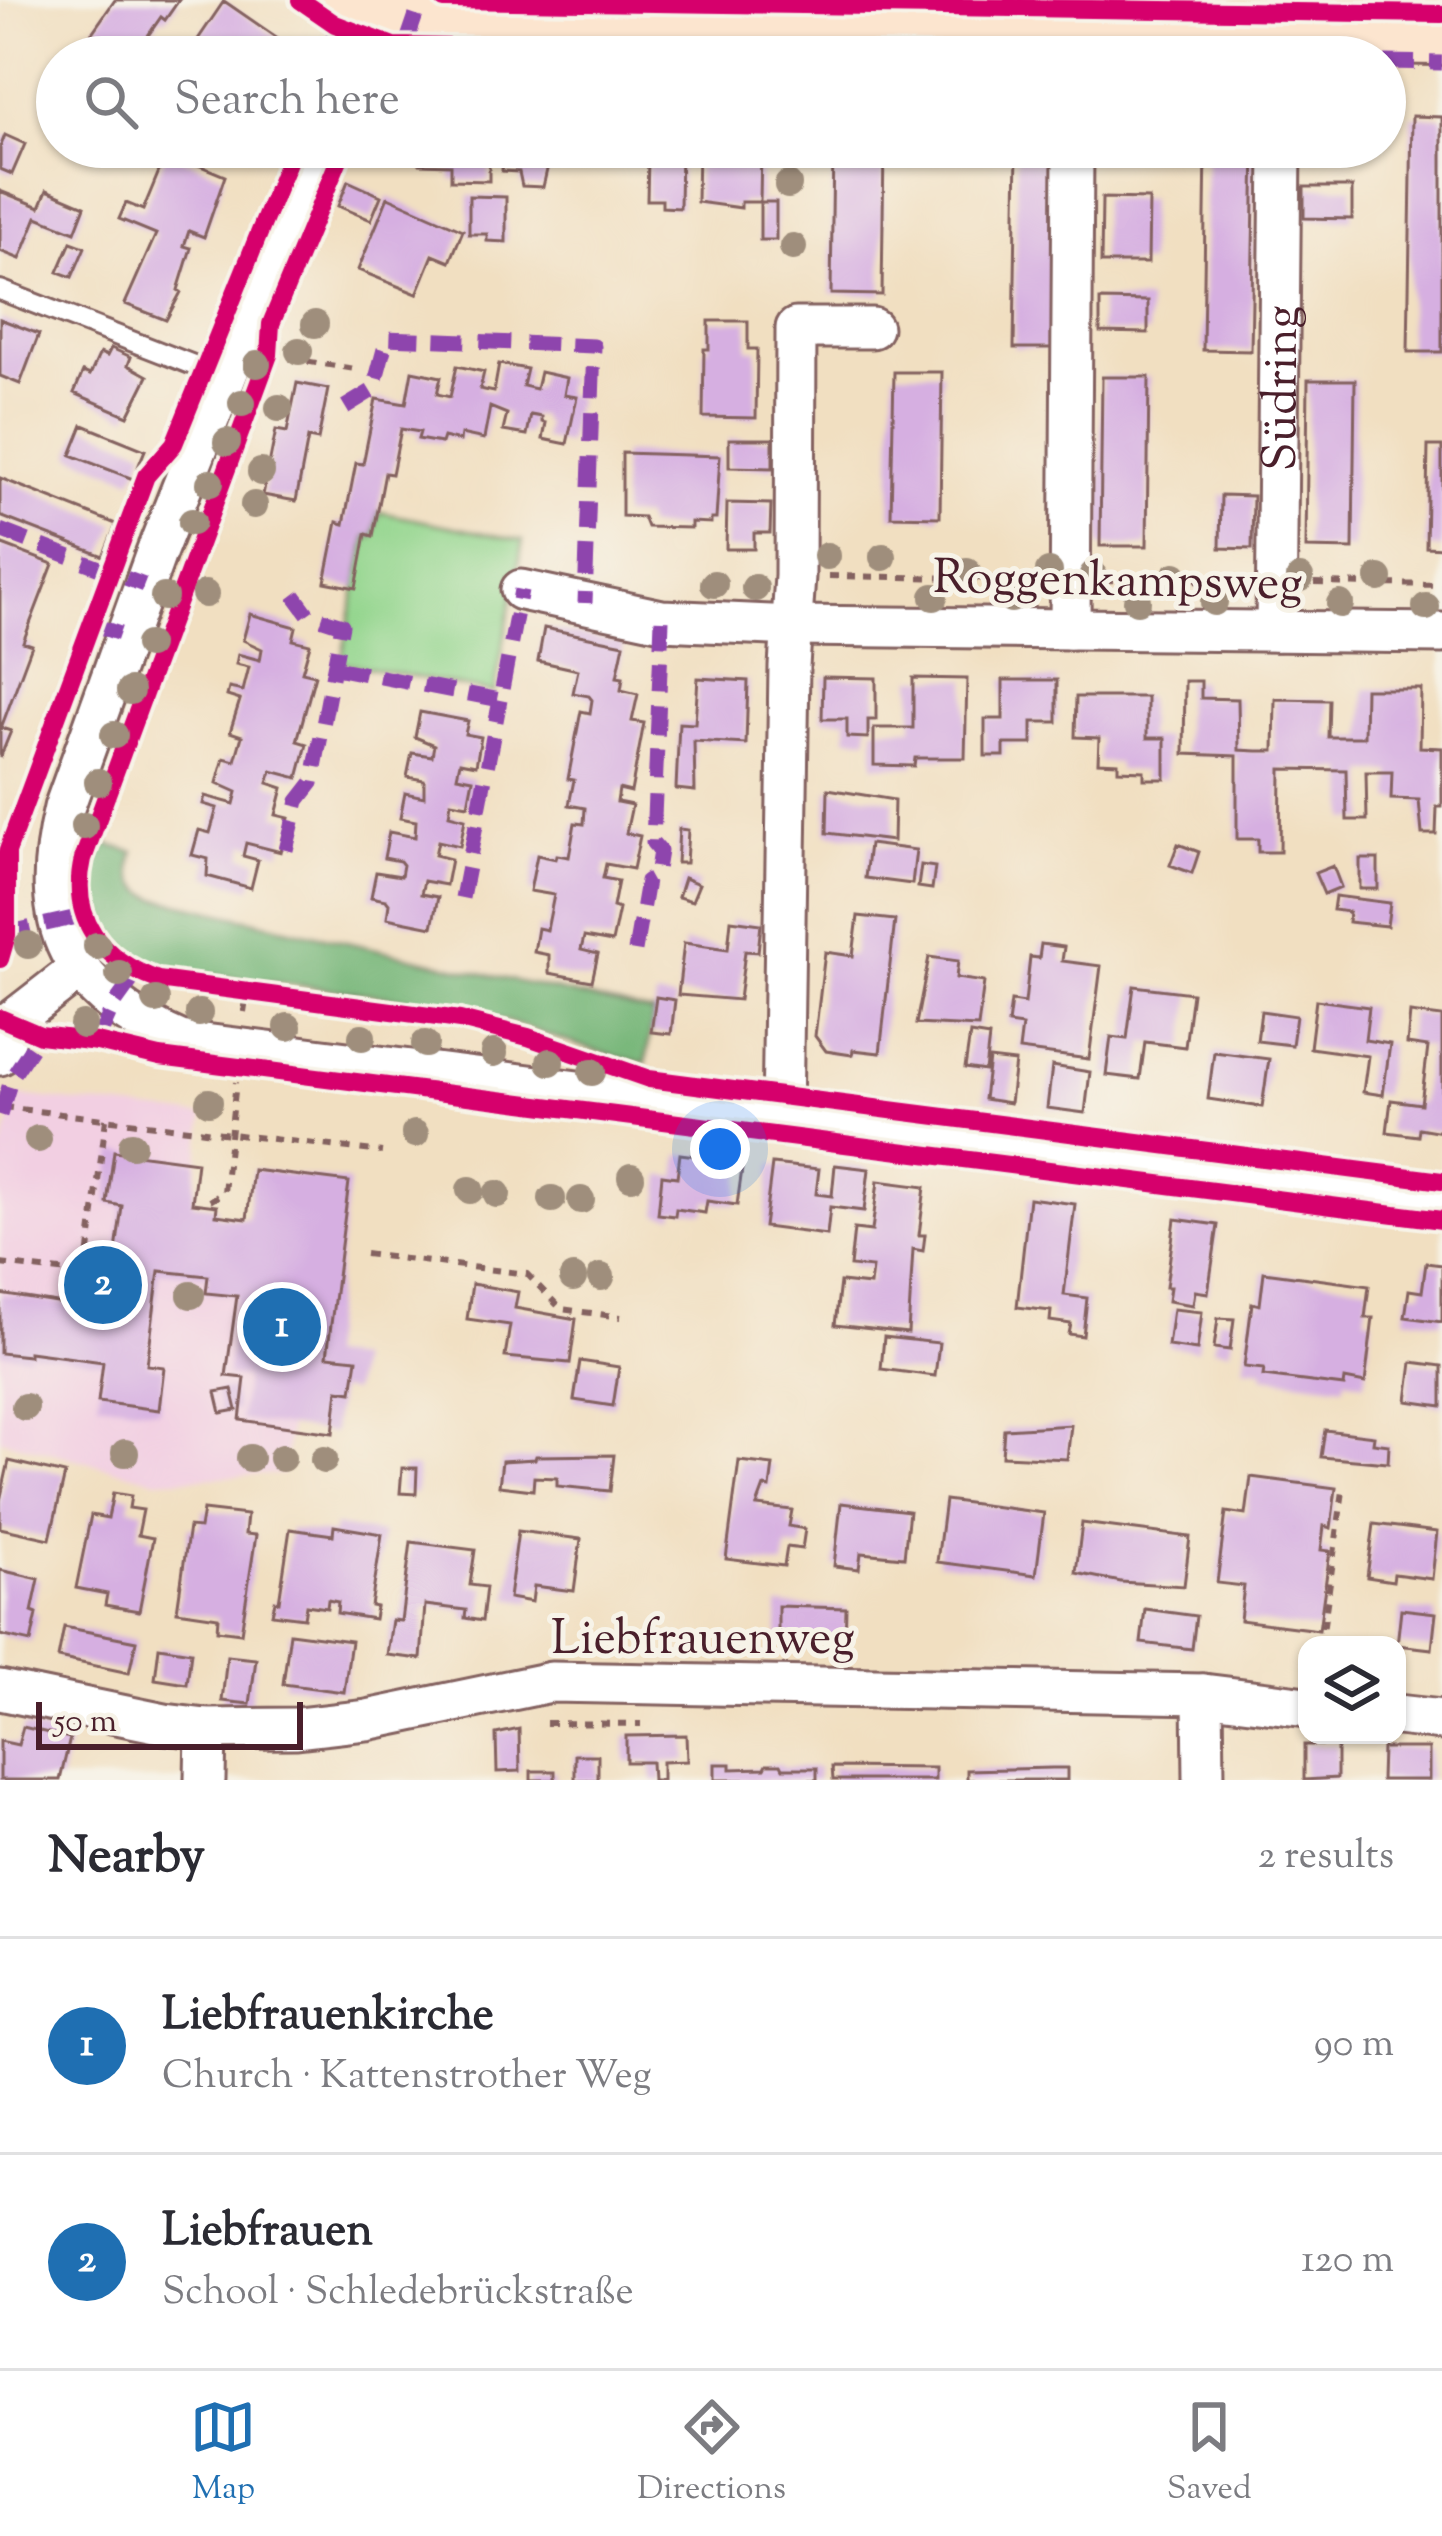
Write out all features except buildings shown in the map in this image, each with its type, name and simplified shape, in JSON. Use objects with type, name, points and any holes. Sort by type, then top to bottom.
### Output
[{"type":"street","points":[[361,17],[413,24],[774,36]]},
{"type":"street","points":[[1107,36],[1170,17],[1243,36]]},
{"type":"street","points":[[1406,39],[1442,37]]},
{"type":"street","points":[[308,168],[224,376],[64,808],[53,850],[58,922],[78,970],[113,1006],[180,1041],[241,1036],[781,1128],[1442,1200]]},
{"type":"street","points":[[1070,628],[1073,168]]},
{"type":"street","name":"Südring","points":[[1276,631],[1281,168]]},
{"type":"street","points":[[781,1128],[789,666],[795,576],[796,328],[872,328]]},
{"type":"street","name":"Roggenkampsweg","points":[[521,590],[662,620],[794,626],[1442,633]]},
{"type":"street","points":[[4,1032],[78,970]]},
{"type":"street","name":"Liebfrauenweg","points":[[0,1690],[206,1729],[297,1728],[368,1720],[550,1682],[1203,1694],[1298,1706]]},
{"type":"street","points":[[1203,1694],[1204,1780]]},
{"type":"street","points":[[1406,1716],[1442,1720]]},
{"type":"street","points":[[205,1780],[206,1729]]},
{"type":"lane","points":[[0,290],[224,376]]},
{"type":"path","points":[[269,355],[355,370]]},
{"type":"path","points":[[795,576],[1442,585]]},
{"type":"path","points":[[210,1202],[224,1192],[247,992]]},
{"type":"path","points":[[3,1107],[382,1152]]},
{"type":"path","points":[[0,1264],[86,1274],[106,1119]]},
{"type":"path","points":[[365,1254],[527,1274],[561,1310],[621,1317]]},
{"type":"path","points":[[1322,1636],[1343,1491]]},
{"type":"path","points":[[527,1723],[645,1724]]},
{"type":"shaded area","points":[[19,1096],[204,1116],[184,1273],[207,1277],[206,1293],[237,1297],[226,1376],[245,1378],[241,1420],[289,1427],[283,1474],[156,1480],[0,1439],[0,1154]]},
{"type":"green space","points":[[379,512],[523,541],[494,693],[341,662],[367,536],[374,537]]},
{"type":"green space","points":[[102,843],[134,852],[134,880],[156,898],[653,1013],[646,1063],[451,1007],[145,964],[125,952],[89,905],[87,893]]},
{"type":"marked path","points":[[409,36],[421,0]]},
{"type":"marked path","points":[[333,36],[335,24]]},
{"type":"marked path","points":[[1406,62],[1442,63]]},
{"type":"marked path","points":[[345,407],[373,390],[387,338],[594,346],[585,603]]},
{"type":"marked path","points":[[0,530],[144,585]]},
{"type":"marked path","points":[[335,668],[500,700],[521,590]]},
{"type":"marked path","points":[[286,850],[298,801],[312,783],[342,625],[308,614],[294,595]]},
{"type":"marked path","points":[[635,951],[647,881],[656,876],[660,851],[653,843],[662,620]]},
{"type":"marked path","points":[[91,624],[126,636]]},
{"type":"marked path","points":[[462,898],[500,700]]},
{"type":"marked path","points":[[1,934],[82,916]]},
{"type":"marked path","points":[[97,1042],[113,1006],[137,973]]},
{"type":"marked path","points":[[0,1115],[12,1077],[40,1035]]},
{"type":"cycle path","points":[[300,0],[335,24],[367,36]]},
{"type":"cycle path","points":[[444,0],[1442,14]]},
{"type":"cycle path","points":[[0,959],[7,935],[7,852],[146,476],[174,444],[286,168]]},
{"type":"cycle path","points":[[335,168],[271,324],[269,355],[83,859],[81,900],[94,934],[106,949],[158,980],[460,1020],[528,1037],[649,1079],[1442,1181]]},
{"type":"cycle path","points":[[0,1018],[40,1035],[160,1057],[1442,1220]]},
{"type":"place","name":"Liebfrauen","points":[[103,1285]]},
{"type":"place","name":"Liebfrauenkirche","points":[[282,1327]]}]
